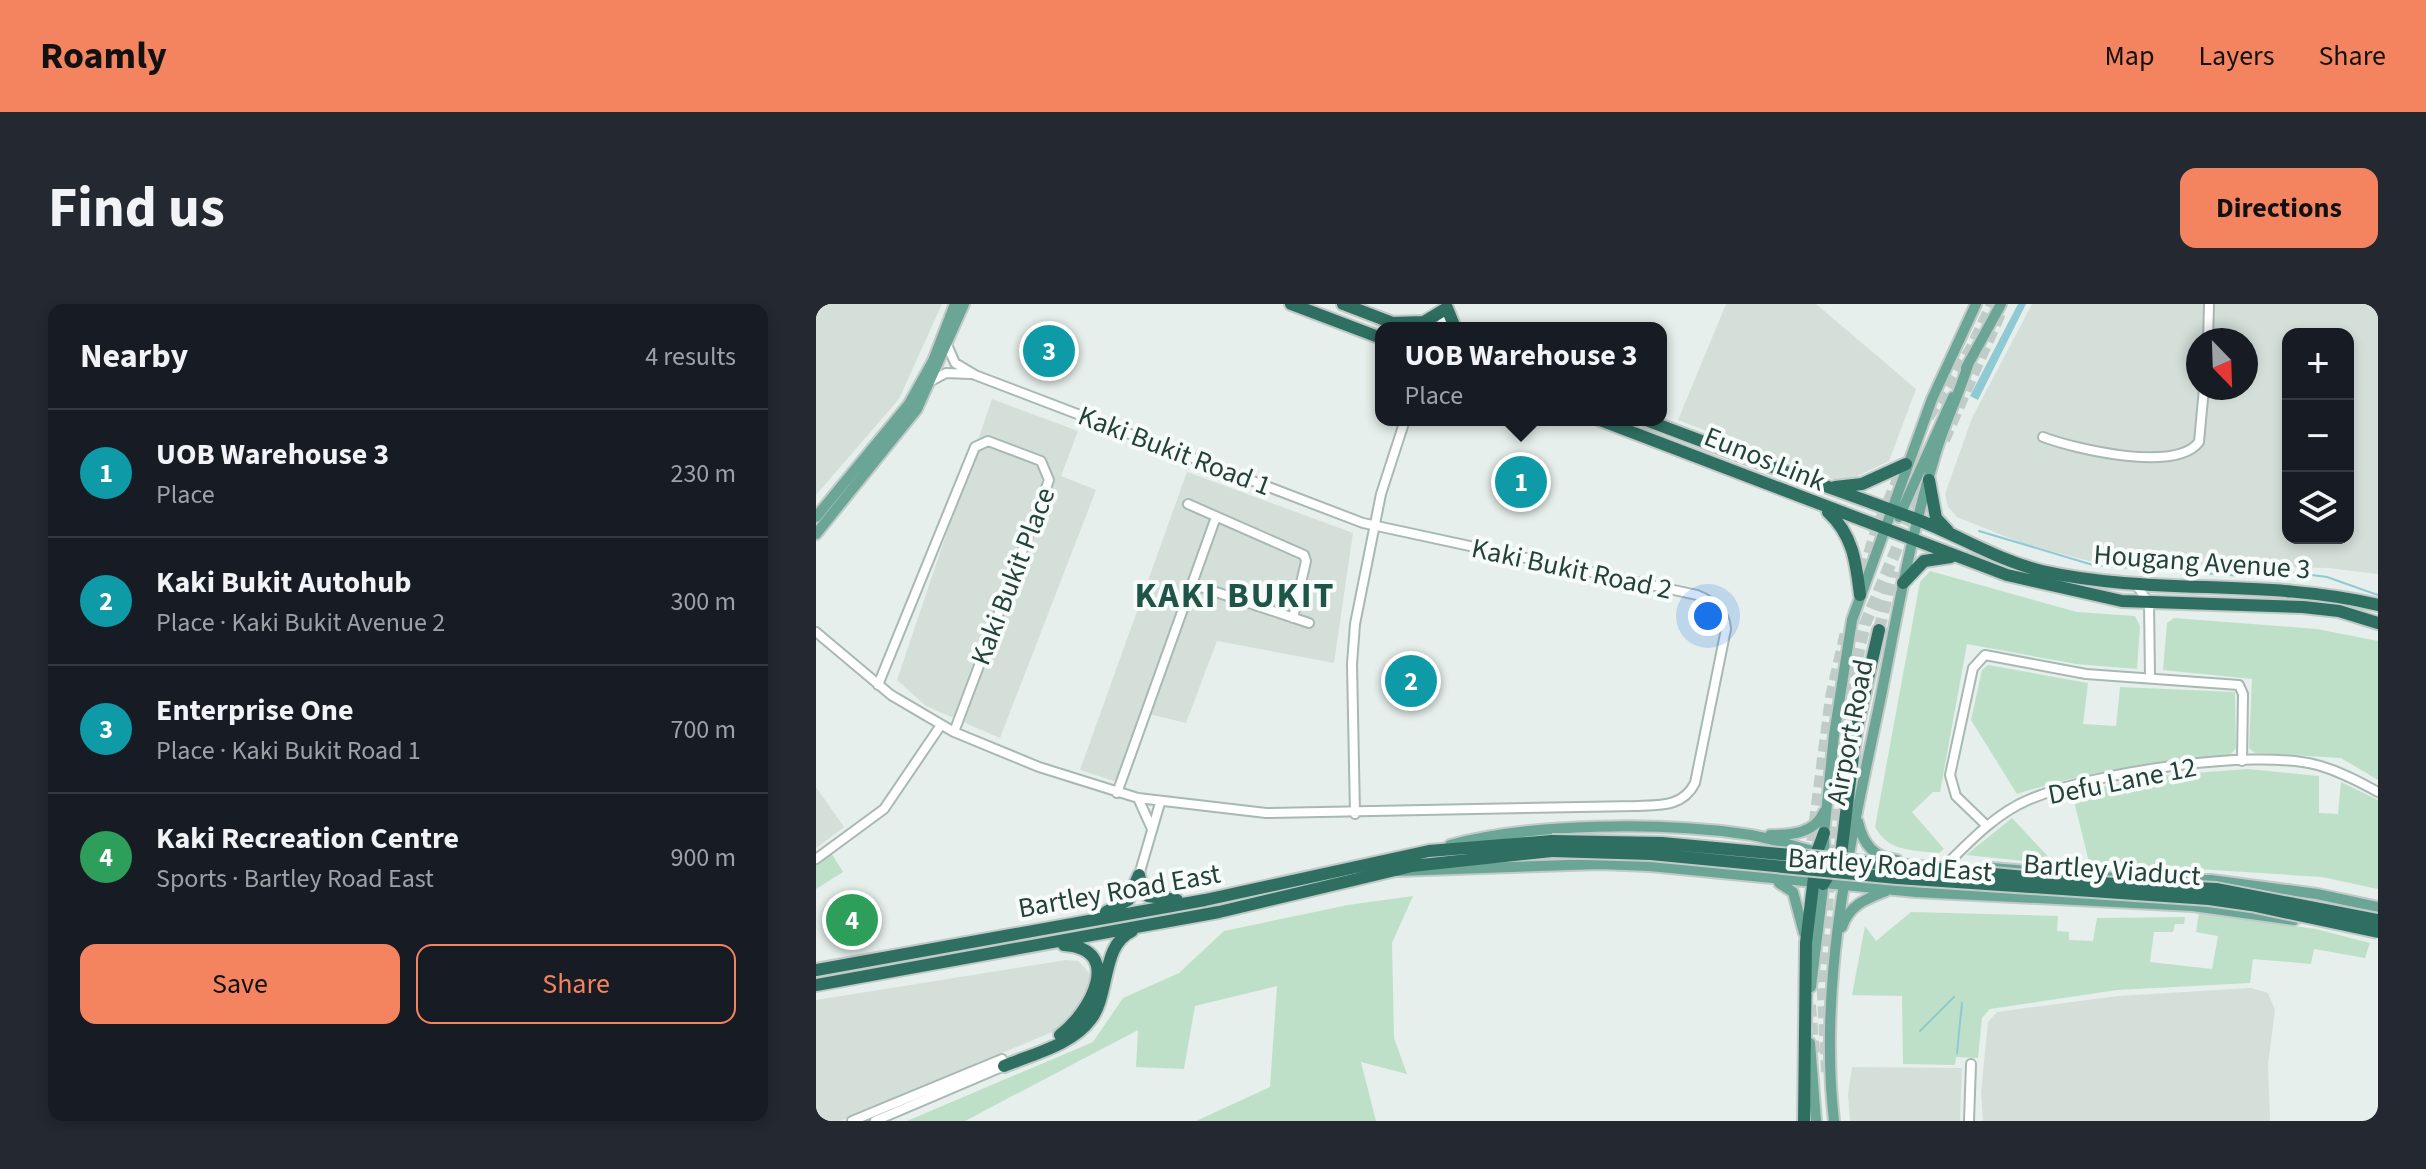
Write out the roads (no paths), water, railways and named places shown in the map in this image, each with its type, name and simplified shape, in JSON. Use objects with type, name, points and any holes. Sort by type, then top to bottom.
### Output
[{"type":"highway","points":[[1291,304],[1375,336]]},
{"type":"highway","points":[[1343,304],[1388,322]]},
{"type":"highway","points":[[1424,322],[1448,306]]},
{"type":"highway","name":"Eunos Link","points":[[1615,426],[1912,540]]},
{"type":"highway","name":"Eunos Link","points":[[1662,426],[1896,512]]},
{"type":"highway","points":[[1820,485],[1851,487],[1906,464]]},
{"type":"highway","points":[[1929,480],[1936,518],[1950,534]]},
{"type":"highway","points":[[1823,507],[1843,526],[1851,544],[1860,595]]},
{"type":"highway","name":"Hougang Avenue 3","points":[[1896,512],[2029,567],[2137,586],[2329,594],[2378,605]]},
{"type":"highway","name":"Hougang Avenue 3","points":[[1912,540],[1954,557],[2050,586],[2149,603],[2286,607],[2355,616],[2378,623]]},
{"type":"highway","points":[[1903,583],[1924,561],[1954,557]]},
{"type":"highway","points":[[2164,588],[2171,603]]},
{"type":"highway","points":[[1819,883],[1845,855],[1856,731],[1879,630]]},
{"type":"highway","points":[[1804,1121],[1806,943],[1819,883],[1824,833]]},
{"type":"highway","name":"Bartley Viaduct","points":[[1552,846],[1662,843],[2080,882],[2216,889],[2378,920]]},
{"type":"highway","name":"Bartley Road East","points":[[816,970],[1205,900],[1429,851],[1552,846]]},
{"type":"highway","name":"Bartley Road East","points":[[816,985],[1264,903],[1452,860],[1552,846]]},
{"type":"highway","name":"Bartley Viaduct","points":[[1552,846],[1897,878],[2209,899],[2264,907],[2378,935]]},
{"type":"highway","points":[[1139,875],[1142,889],[1148,896],[1205,900]]},
{"type":"highway","points":[[1083,921],[1123,905],[1139,875]]},
{"type":"highway","points":[[1003,1063],[1079,1032],[1097,1008],[1120,937],[1140,927]]},
{"type":"highway","points":[[1003,1063],[1060,1035],[1082,1017],[1091,1001],[1098,975],[1093,958],[1078,946],[1042,944]]},
{"type":"main road","points":[[816,517],[909,404],[933,361],[955,304]]},
{"type":"main road","points":[[816,534],[895,439],[933,380],[964,304]]},
{"type":"main road","name":"Airport Road","points":[[1896,512],[1906,464],[1976,304]]},
{"type":"main road","name":"Airport Road","points":[[1824,833],[1839,692],[1860,595],[1884,528],[1896,512],[1969,362],[2001,304]]},
{"type":"main road","name":"Airport Road","points":[[1834,1121],[1831,1043],[1845,855],[1857,816],[1917,520],[1969,362]]},
{"type":"main road","points":[[1748,834],[1803,832],[1816,825],[1826,809]]},
{"type":"main road","name":"Bartley Road East","points":[[1857,816],[1861,836],[1876,854],[1890,860],[1953,861],[2140,880],[2211,880],[2378,907]]},
{"type":"main road","name":"Bartley Road East","points":[[1429,851],[1497,836],[1595,828],[1748,834],[1821,853],[1845,855]]},
{"type":"main road","name":"Bartley Road East","points":[[1397,871],[1600,864],[1888,890],[2193,906],[2378,935]]},
{"type":"main road","points":[[2061,899],[2071,888],[2066,874]]},
{"type":"main road","points":[[1770,879],[1793,892],[1806,943]]},
{"type":"main road","points":[[1816,1121],[1810,1044],[1819,883]]},
{"type":"main road","points":[[2270,916],[2264,910],[2262,901],[2277,889]]},
{"type":"main road","points":[[1836,945],[1845,917],[1859,903],[1888,890]]},
{"type":"street","points":[[2208,328],[2209,304]]},
{"type":"street","name":"Kaki Bukit Road 1","points":[[948,347],[955,363],[975,375],[1374,525]]},
{"type":"street","name":"Kaki Bukit Road 1","points":[[933,380],[952,372],[975,375]]},
{"type":"street","points":[[2043,437],[2089,451],[2175,457],[2194,449],[2199,442],[2203,400]]},
{"type":"street","points":[[1355,814],[1352,664],[1357,612],[1388,466],[1403,426]]},
{"type":"street","name":"Kaki Bukit Place","points":[[878,685],[975,447],[988,441],[1041,461],[1049,480],[954,732]]},
{"type":"street","points":[[1188,504],[1304,555],[1306,561],[1293,618]]},
{"type":"street","points":[[1117,793],[1216,517]]},
{"type":"street","name":"Kaki Bukit Road 2","points":[[816,632],[878,685],[954,732],[999,752],[1117,793],[1160,803],[1244,812],[1355,814],[1666,805],[1682,799],[1695,783],[1726,629],[1721,612],[1711,602],[1697,595],[1374,525]]},
{"type":"street","points":[[1192,584],[1309,623]]},
{"type":"street","points":[[2137,586],[2149,603],[2150,677]]},
{"type":"street","points":[[1987,826],[1956,796],[1950,775],[1975,662],[1985,655],[2086,674],[2239,685],[2243,694],[2242,761]]},
{"type":"street","points":[[816,859],[884,809],[941,725]]},
{"type":"street","name":"Defu Lane 12","points":[[1953,861],[1987,826],[2026,800],[2079,783],[2166,766],[2242,761],[2314,764],[2351,777],[2378,792]]},
{"type":"street","points":[[1138,798],[1152,830]]},
{"type":"street","points":[[1139,875],[1160,803]]},
{"type":"street","points":[[852,1121],[1003,1063]]},
{"type":"street","points":[[875,1121],[1003,1063]]},
{"type":"street","points":[[1969,1121],[1971,1064]]},
{"type":"water","points":[[2018,304],[2026,304],[1978,400],[1970,396]]},
{"type":"waterway","points":[[1979,531],[2093,565],[2256,577],[2289,572],[2327,577],[2378,595]]},
{"type":"waterway","points":[[1920,1031],[1954,997]]},
{"type":"waterway","points":[[1957,1053],[1962,1003]]},
{"type":"tunnel","points":[[1928,417],[1971,349],[1992,304]]},
{"type":"tunnel","points":[[1944,440],[2001,311]]},
{"type":"tunnel","points":[[1859,588],[1876,531],[1902,470]]},
{"type":"tunnel","points":[[1827,1072],[1822,975],[1833,827],[1849,696],[1865,624],[1923,486]]},
{"type":"tunnel","points":[[1879,630],[1893,571]]},
{"type":"tunnel","points":[[1810,859],[1831,697],[1846,632]]},
{"type":"tunnel","points":[[1810,1005],[1814,1054]]},
{"type":"place","name":"Enterprise One","points":[[1049,351]]},
{"type":"place","name":"UOB Warehouse 3","points":[[1521,482]]},
{"type":"place","name":"Kaki Bukit Autohub","points":[[1411,681]]},
{"type":"place","name":"Kaki Recreation Centre","points":[[852,920]]},
{"type":"district","name":"KAKI BUKIT","points":[[1235,594]]}]
